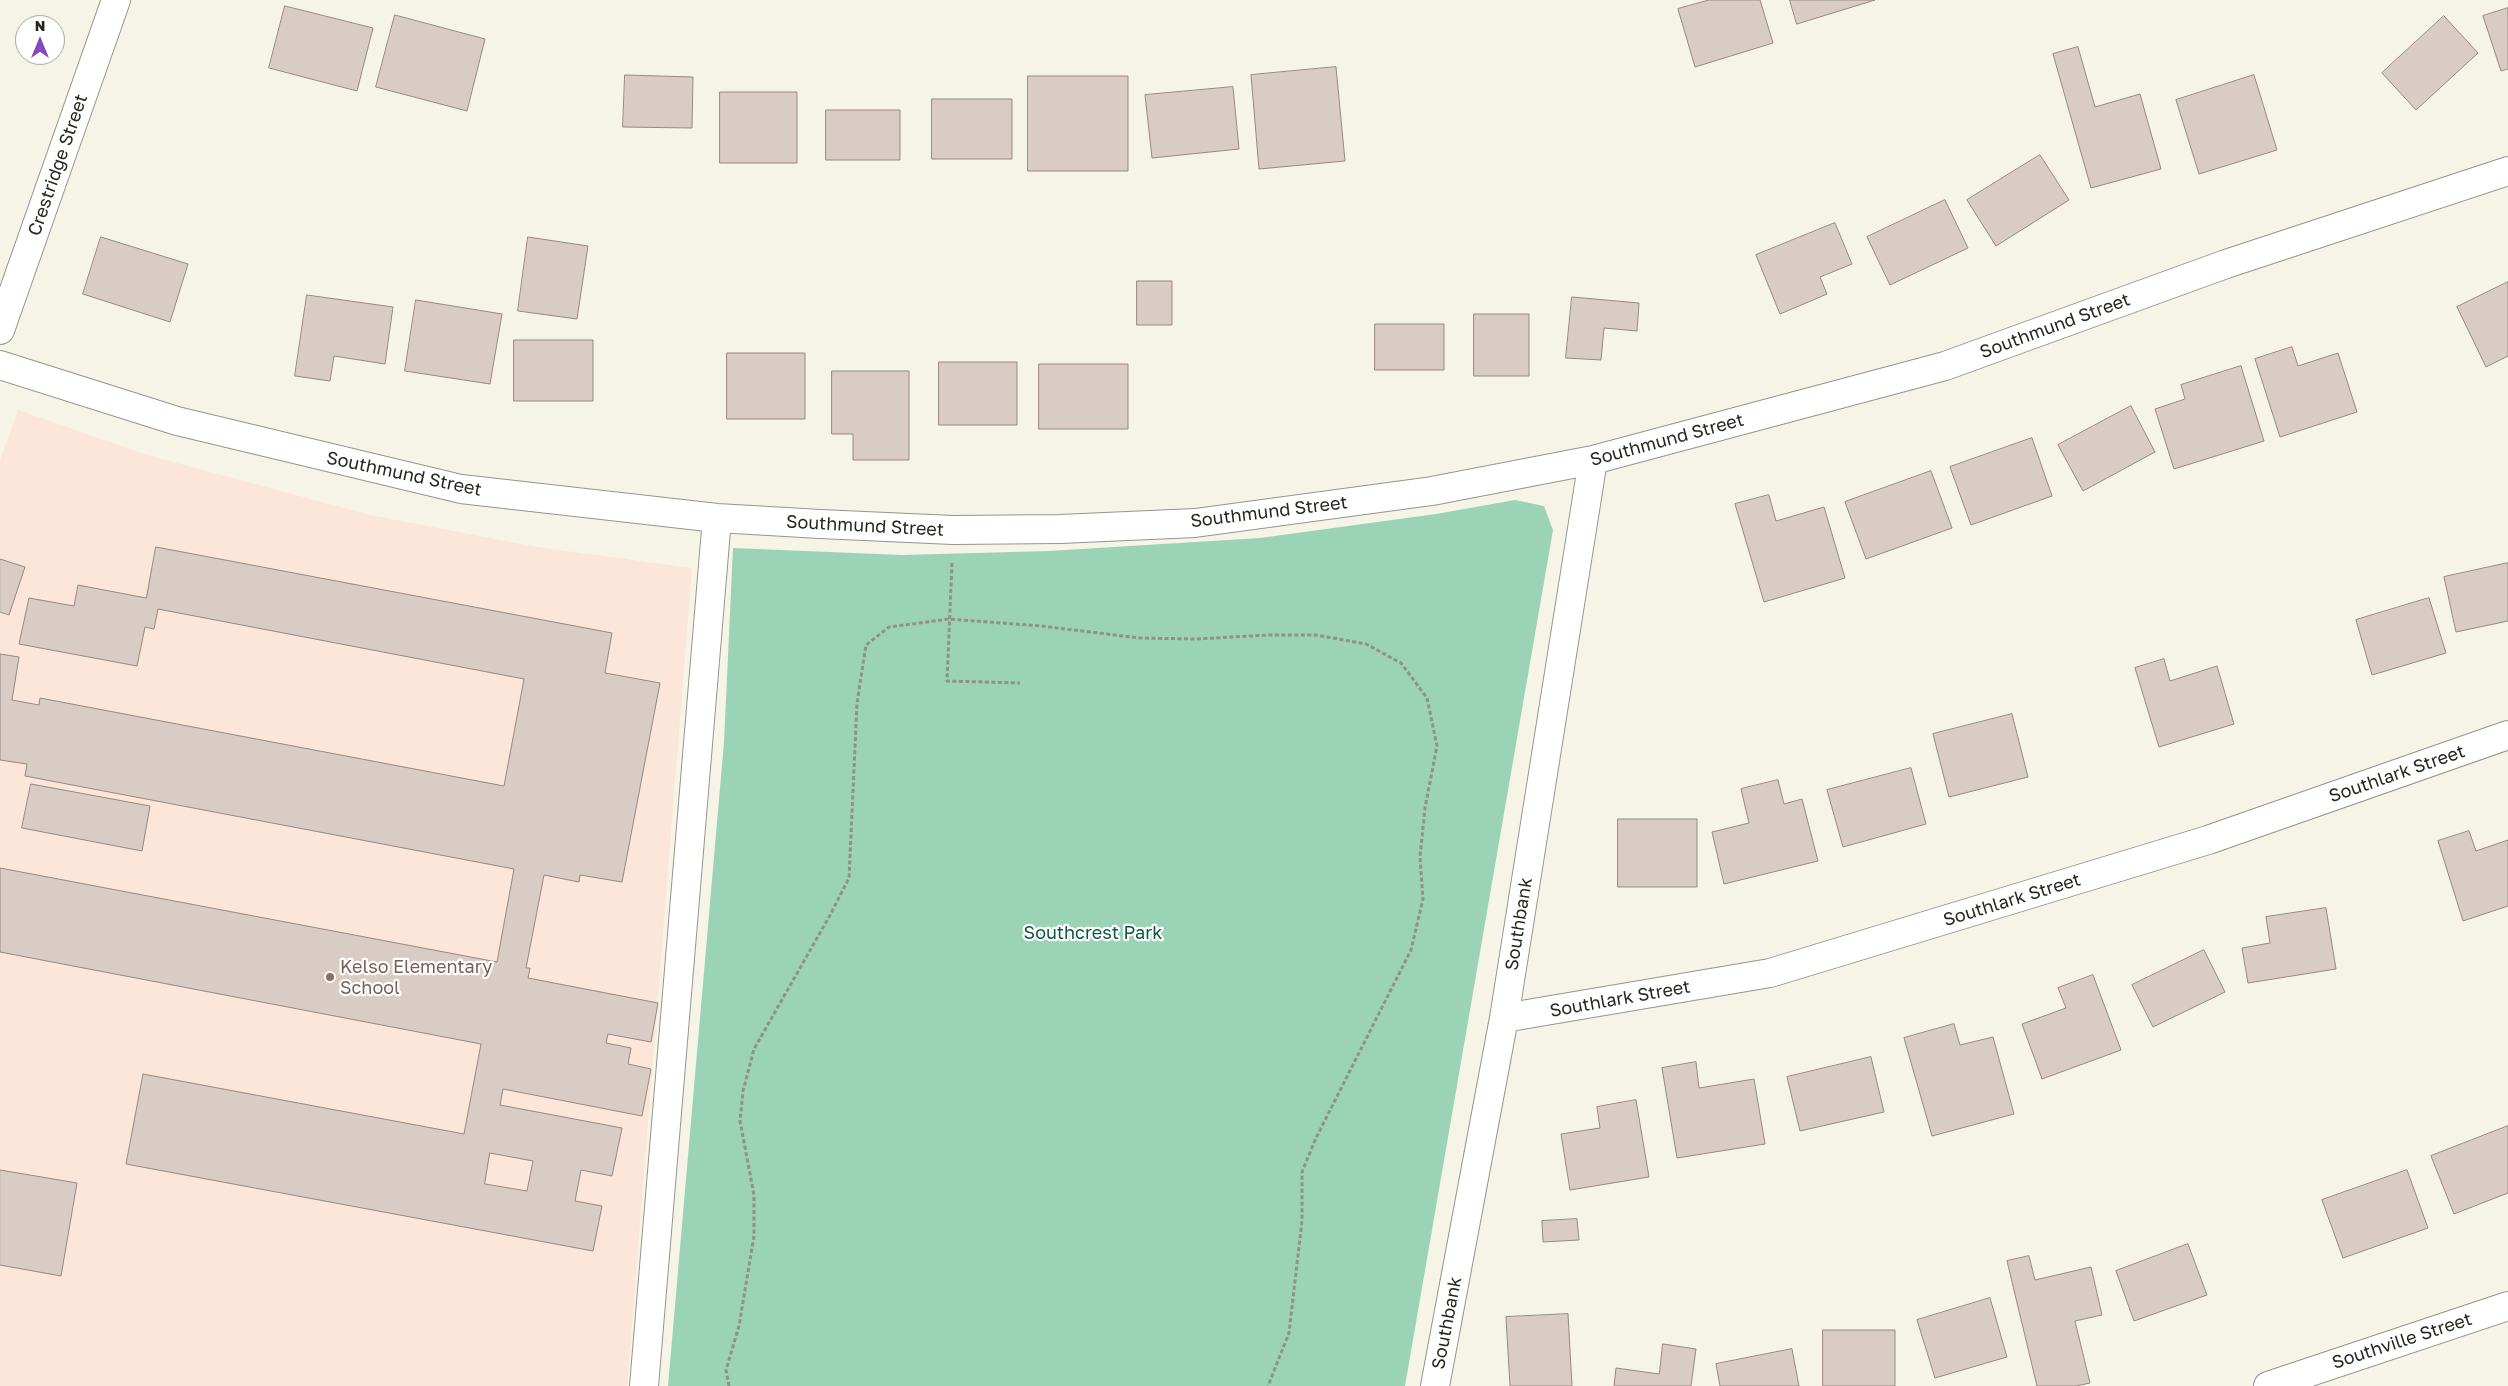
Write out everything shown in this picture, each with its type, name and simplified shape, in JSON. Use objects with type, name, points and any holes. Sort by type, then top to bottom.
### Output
[{"type":"street","name":"Crestridge Street","points":[[0,330],[116,0]]},
{"type":"street","name":"Southmund Street","points":[[0,365],[177,421],[461,490],[717,518],[953,530],[1060,529],[1195,522],[1432,491],[1593,460],[1945,366],[2226,264],[2508,171]]},
{"type":"street","name":"Southbank","points":[[1435,1386],[1504,1018],[1593,460]]},
{"type":"street","points":[[644,1386],[717,518]]},
{"type":"street","name":"Southlark Street","points":[[1504,1018],[1770,973],[2208,840],[2508,735]]},
{"type":"street","name":"Southville Street","points":[[2268,1386],[2508,1306]]},
{"type":"path","points":[[953,530],[947,681],[1020,683]]},
{"type":"path","points":[[729,1386],[726,1370],[739,1326],[754,1236],[754,1195],[740,1121],[744,1091],[754,1049],[830,917],[849,878],[857,703],[866,645],[889,627],[950,619],[1041,626],[1140,638],[1196,639],[1269,635],[1316,635],[1366,644],[1401,663],[1427,698],[1437,746],[1425,808],[1420,857],[1423,899],[1411,950],[1316,1138],[1302,1172],[1302,1221],[1288,1333],[1268,1386]]},
{"type":"shaded area","name":"Kelso Elementary School","points":[[18,410],[147,455],[370,515],[537,547],[692,568],[627,1386],[0,1386],[0,461]]},
{"type":"green space","name":"Southcrest Park","points":[[1515,500],[1544,506],[1553,530],[1405,1386],[668,1386],[724,742],[733,548],[902,555],[1049,551],[1260,538],[1436,514]]},
{"type":"building","points":[[1709,0],[1760,0],[1773,43],[1695,67],[1678,9]]},
{"type":"building","points":[[1790,0],[1875,0],[1797,24]]},
{"type":"building","points":[[285,6],[373,28],[357,91],[269,68]]},
{"type":"building","points":[[2508,8],[2508,69],[2501,71],[2483,16]]},
{"type":"building","points":[[395,15],[485,39],[467,111],[376,87]]},
{"type":"building","points":[[2444,16],[2478,53],[2416,110],[2382,73]]},
{"type":"building","points":[[2078,47],[2095,107],[2140,94],[2161,169],[2091,188],[2053,54]]},
{"type":"building","points":[[1336,67],[1345,161],[1259,169],[1251,75]]},
{"type":"building","points":[[625,75],[693,77],[692,128],[623,127]]},
{"type":"building","points":[[2254,75],[2277,150],[2199,174],[2176,100]]},
{"type":"building","points":[[1028,76],[1128,76],[1128,171],[1028,171]]},
{"type":"building","points":[[1233,87],[1239,149],[1152,158],[1145,95]]},
{"type":"building","points":[[720,92],[797,92],[797,163],[720,163]]},
{"type":"building","points":[[932,99],[1012,99],[1012,159],[932,159]]},
{"type":"building","points":[[826,110],[900,110],[900,160],[826,160]]},
{"type":"building","points":[[2040,155],[2069,200],[1996,246],[1967,200]]},
{"type":"building","points":[[1945,200],[1968,248],[1890,285],[1867,237]]},
{"type":"building","points":[[1835,223],[1852,264],[1820,277],[1827,294],[1780,314],[1756,255]]},
{"type":"building","points":[[101,237],[188,264],[170,322],[83,294]]},
{"type":"building","points":[[528,237],[588,246],[577,319],[518,311]]},
{"type":"building","points":[[1137,281],[1172,281],[1172,325],[1137,325]]},
{"type":"building","points":[[2508,282],[2508,356],[2486,367],[2457,307]]},
{"type":"building","points":[[307,295],[393,307],[385,364],[334,356],[330,381],[295,376]]},
{"type":"building","points":[[1572,297],[1639,303],[1637,331],[1604,328],[1601,360],[1566,358]]},
{"type":"building","points":[[416,300],[502,314],[490,384],[405,371]]},
{"type":"building","points":[[1474,314],[1529,314],[1529,376],[1474,376]]},
{"type":"building","points":[[1375,324],[1444,324],[1444,370],[1375,370]]},
{"type":"building","points":[[514,340],[593,340],[593,401],[514,401]]},
{"type":"building","points":[[2292,347],[2298,366],[2338,353],[2357,412],[2280,437],[2255,359]]},
{"type":"building","points":[[727,353],[805,353],[805,419],[727,419]]},
{"type":"building","points":[[939,362],[1017,362],[1017,425],[939,425]]},
{"type":"building","points":[[1039,364],[1128,364],[1128,429],[1039,429]]},
{"type":"building","points":[[2241,366],[2264,441],[2174,469],[2155,409],[2185,399],[2181,385]]},
{"type":"building","points":[[832,371],[909,371],[909,460],[853,460],[853,434],[832,434]]},
{"type":"building","points":[[2131,406],[2155,452],[2083,491],[2058,445]]},
{"type":"building","points":[[2032,438],[2052,496],[1971,525],[1950,467]]},
{"type":"building","points":[[1931,471],[1952,528],[1866,559],[1845,502]]},
{"type":"building","points":[[1769,495],[1776,521],[1824,507],[1845,578],[1764,602],[1735,504]]},
{"type":"building","points":[[156,547],[612,633],[605,673],[660,683],[622,882],[580,875],[579,882],[544,875],[526,968],[530,968],[528,978],[658,1003],[651,1042],[608,1034],[606,1043],[631,1048],[628,1064],[651,1069],[642,1116],[503,1089],[500,1105],[622,1128],[612,1176],[581,1170],[575,1201],[602,1206],[593,1251],[126,1164],[143,1074],[464,1134],[481,1044],[0,952],[0,868],[497,962],[514,869],[25,776],[27,764],[0,760],[0,654],[19,657],[12,700],[39,705],[40,698],[504,786],[524,679],[158,609],[154,629],[145,627],[137,666],[19,644],[29,598],[74,606],[78,585],[146,598]],"holes":[[[490,1153],[533,1161],[527,1191],[485,1184]]]},
{"type":"building","points":[[0,559],[25,567],[9,615],[0,612]]},
{"type":"building","points":[[2508,563],[2508,621],[2456,632],[2444,577]]},
{"type":"building","points":[[2429,598],[2446,653],[2372,675],[2356,620]]},
{"type":"building","points":[[2164,659],[2170,681],[2217,666],[2234,724],[2159,747],[2135,668]]},
{"type":"building","points":[[2012,714],[2028,777],[1949,797],[1933,734]]},
{"type":"building","points":[[1911,768],[1926,824],[1843,847],[1827,790]]},
{"type":"building","points":[[1778,780],[1784,804],[1802,799],[1818,861],[1724,884],[1712,832],[1749,823],[1741,789]]},
{"type":"building","points":[[31,784],[150,806],[142,851],[22,828]]},
{"type":"building","points":[[1618,819],[1697,819],[1697,887],[1618,887]]},
{"type":"building","points":[[2469,831],[2476,851],[2508,840],[2508,906],[2463,921],[2438,841]]},
{"type":"building","points":[[2326,908],[2336,969],[2248,983],[2242,948],[2270,943],[2266,917]]},
{"type":"building","points":[[2204,950],[2225,992],[2153,1027],[2132,985]]},
{"type":"building","points":[[2093,975],[2121,1050],[2042,1079],[2022,1024],[2066,1008],[2058,988]]},
{"type":"building","points":[[1954,1024],[1960,1045],[1993,1037],[2014,1114],[1932,1136],[1904,1038]]},
{"type":"building","points":[[1871,1057],[1884,1112],[1800,1131],[1787,1077]]},
{"type":"building","points":[[1696,1062],[1699,1088],[1754,1079],[1765,1144],[1677,1158],[1662,1068]]},
{"type":"building","points":[[1636,1100],[1649,1177],[1570,1190],[1561,1134],[1600,1128],[1597,1107]]},
{"type":"building","points":[[2508,1126],[2508,1193],[2454,1214],[2431,1156]]},
{"type":"building","points":[[0,1170],[77,1183],[61,1276],[0,1265]]},
{"type":"building","points":[[2407,1170],[2428,1228],[2343,1258],[2322,1200]]},
{"type":"building","points":[[1577,1219],[1579,1240],[1543,1242],[1542,1221]]},
{"type":"building","points":[[2188,1244],[2207,1295],[2134,1321],[2116,1271]]},
{"type":"building","points":[[2029,1256],[2035,1280],[2091,1267],[2102,1315],[2075,1321],[2090,1383],[2076,1386],[2037,1386],[2007,1261]]},
{"type":"building","points":[[1990,1298],[2007,1357],[1935,1378],[1917,1320]]},
{"type":"building","points":[[1568,1314],[1572,1386],[1510,1386],[1506,1317]]},
{"type":"building","points":[[1823,1330],[1895,1330],[1895,1386],[1823,1386]]},
{"type":"building","points":[[1663,1344],[1696,1349],[1691,1386],[1614,1386],[1616,1368],[1659,1374]]},
{"type":"building","points":[[1792,1349],[1799,1386],[1720,1386],[1716,1364]]},
{"type":"place","name":"Kelso Elementary School","points":[[330,977]]}]
